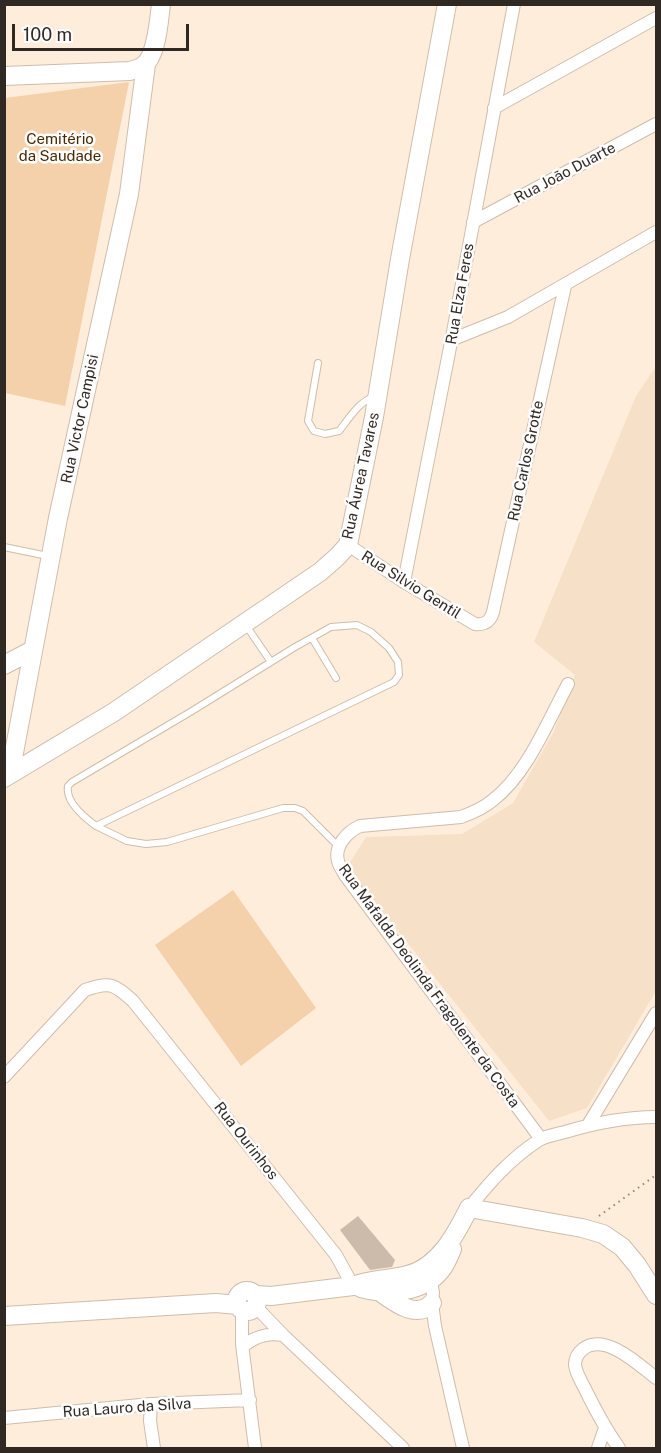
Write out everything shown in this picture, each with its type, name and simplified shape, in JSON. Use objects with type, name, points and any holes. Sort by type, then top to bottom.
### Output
[{"type":"street","name":"Rua Victor Campisi","points":[[7,776],[51,557],[129,194],[146,64],[153,51],[161,4]]},
{"type":"street","name":"Rua Áurea Tavares","points":[[7,776],[114,712],[320,572],[348,545],[377,397],[447,4]]},
{"type":"street","name":"Rua Elza Feres","points":[[404,582],[514,4]]},
{"type":"street","points":[[494,108],[657,18]]},
{"type":"street","points":[[4,76],[129,71],[146,64]]},
{"type":"street","name":"Rua João Duarte","points":[[473,222],[657,124]]},
{"type":"street","points":[[451,340],[508,317],[657,232]]},
{"type":"street","name":"Rua Carlos Grotte","points":[[475,624],[482,625],[487,622],[493,612],[565,286]]},
{"type":"street","name":"Rua Silvio Gentil","points":[[348,545],[404,582],[475,624]]},
{"type":"street","points":[[4,665],[33,651]]},
{"type":"street","name":"Rua Mafalda Deolinda Fragolente da Costa","points":[[541,1139],[345,875],[338,860],[339,847],[352,830],[360,826],[461,817],[475,812],[494,799],[518,776],[568,684]]},
{"type":"street","name":"Rua Ourinhos","points":[[4,1077],[85,990],[107,984],[116,986],[133,1001],[336,1255],[353,1286]]},
{"type":"street","points":[[588,1125],[657,1013]]},
{"type":"street","points":[[383,1285],[421,1270],[433,1261],[453,1238],[469,1208],[493,1178],[541,1139],[588,1125],[631,1117],[657,1117]]},
{"type":"street","points":[[469,1208],[582,1228],[603,1234],[622,1247],[657,1295]]},
{"type":"street","points":[[430,1279],[440,1272],[447,1262],[452,1250],[453,1238]]},
{"type":"street","points":[[4,1316],[216,1303],[251,1303],[353,1286],[365,1281],[383,1285],[407,1282],[421,1277],[430,1279]]},
{"type":"street","points":[[430,1279],[435,1326],[463,1449]]},
{"type":"street","points":[[383,1285],[396,1304],[420,1311],[432,1303]]},
{"type":"street","points":[[251,1303],[403,1449]]},
{"type":"street","points":[[251,1303],[242,1344],[245,1349],[256,1448]]},
{"type":"street","points":[[245,1349],[261,1336],[283,1335]]},
{"type":"street","points":[[619,1449],[605,1428],[579,1377],[575,1365],[576,1357],[582,1349],[597,1344],[607,1345],[619,1350],[657,1378]]},
{"type":"street","name":"Rua Lauro da Silva","points":[[4,1418],[151,1404],[250,1400]]},
{"type":"street","points":[[151,1404],[150,1421],[154,1449]]},
{"type":"street","points":[[598,1449],[605,1428]]},
{"type":"lane","points":[[318,363],[308,421],[314,431],[325,434],[339,431],[368,399],[377,397]]},
{"type":"lane","points":[[4,547],[51,557]]},
{"type":"lane","points":[[245,623],[271,662]]},
{"type":"lane","points":[[96,826],[394,682],[399,675],[398,662],[389,648],[371,632],[357,625],[331,627],[68,786],[68,795],[82,815],[96,826],[127,841],[146,844],[167,842],[283,808],[295,808],[303,811],[339,847]]},
{"type":"lane","points":[[312,638],[336,678]]},
{"type":"path","points":[[582,1228],[657,1175]]},
{"type":"shaded area","points":[[656,366],[656,991],[587,1108],[549,1121],[347,867],[366,837],[462,834],[513,803],[554,731],[575,675],[534,642],[636,396]]},
{"type":"green space","name":"Cemitério da Saudade","points":[[129,82],[65,406],[5,393],[5,98]]},
{"type":"green space","points":[[233,890],[316,1008],[241,1066],[155,945]]},
{"type":"building","points":[[358,1216],[395,1260],[392,1267],[370,1270],[340,1230]]}]
